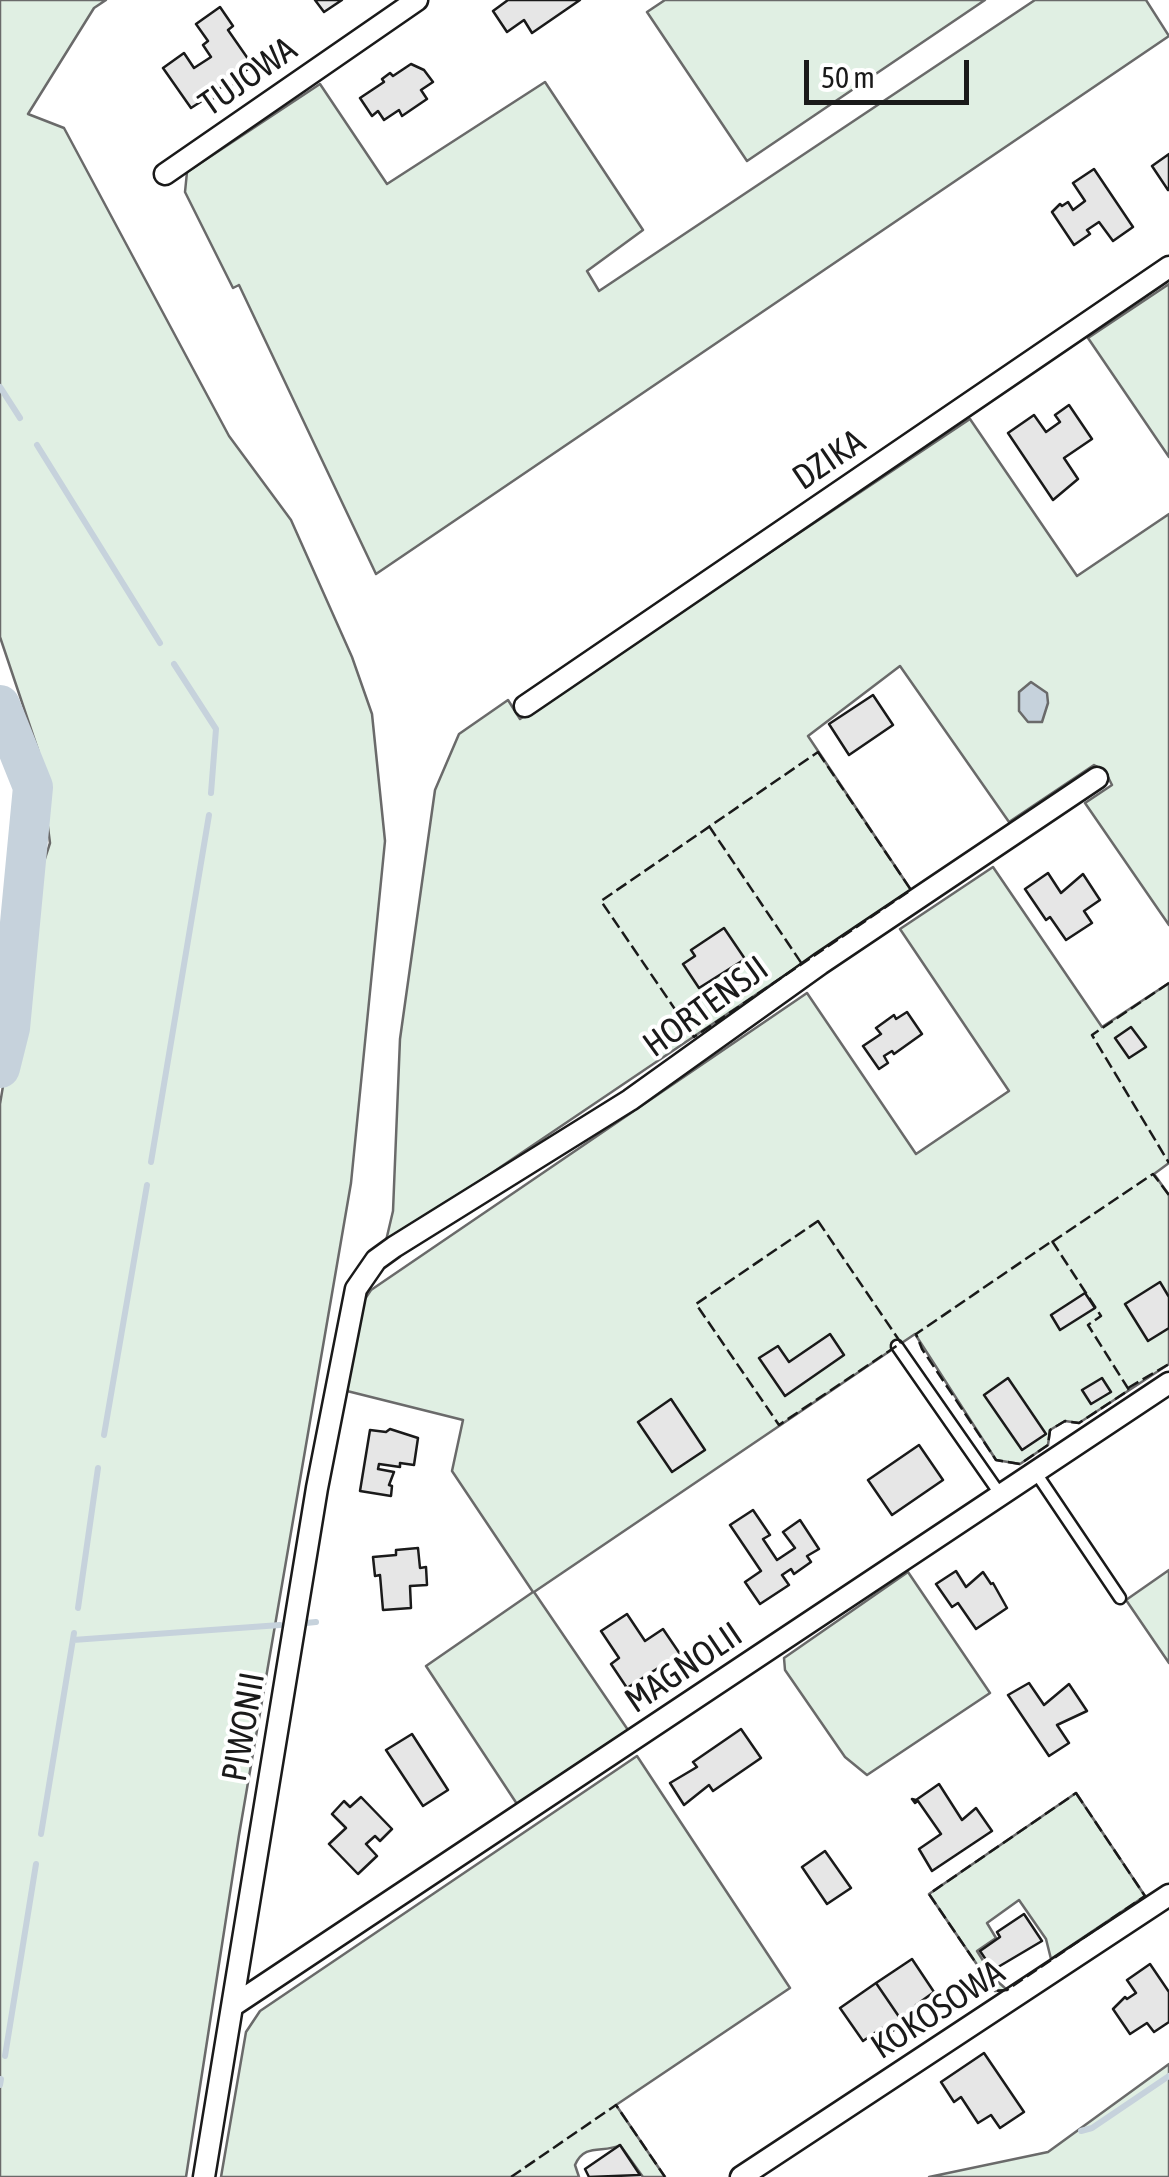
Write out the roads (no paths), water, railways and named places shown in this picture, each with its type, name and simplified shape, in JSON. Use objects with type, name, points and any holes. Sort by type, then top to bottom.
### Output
[{"type":"street","name":"TUJOWA","points":[[166,174],[417,0]]},
{"type":"street","name":"DZIKA","points":[[525,706],[1169,267]]},
{"type":"street","name":"HORTENSJI","points":[[356,1289],[376,1260],[394,1247],[630,1100],[820,964],[1097,778]]},
{"type":"street","name":"PIWONII","points":[[204,2177],[317,1488],[356,1289]]},
{"type":"street","name":"MAGNOLII","points":[[234,2004],[1169,1383]]},
{"type":"street","name":"KOKOSOWA","points":[[741,2177],[1169,1894]]},
{"type":"lane","points":[[897,1346],[1000,1494]]},
{"type":"lane","points":[[1036,1473],[1120,1598]]},
{"type":"waterway","points":[[0,387],[20,418]]},
{"type":"waterway","points":[[37,445],[160,643]]},
{"type":"waterway","points":[[174,664],[216,729],[211,793]]},
{"type":"waterway","points":[[0,705],[33,787],[10,1028],[0,1068]]},
{"type":"waterway","points":[[151,1162],[209,815]]},
{"type":"waterway","points":[[104,1435],[147,1185]]},
{"type":"waterway","points":[[78,1608],[98,1468]]},
{"type":"waterway","points":[[306,1623],[316,1622]]},
{"type":"waterway","points":[[73,1640],[280,1625]]},
{"type":"waterway","points":[[41,1834],[74,1633]]},
{"type":"waterway","points":[[5,2056],[36,1864]]},
{"type":"waterway","points":[[1081,2131],[1092,2128],[1169,2076]]},
{"type":"waterway","points":[[0,2085],[1,2079]]}]
